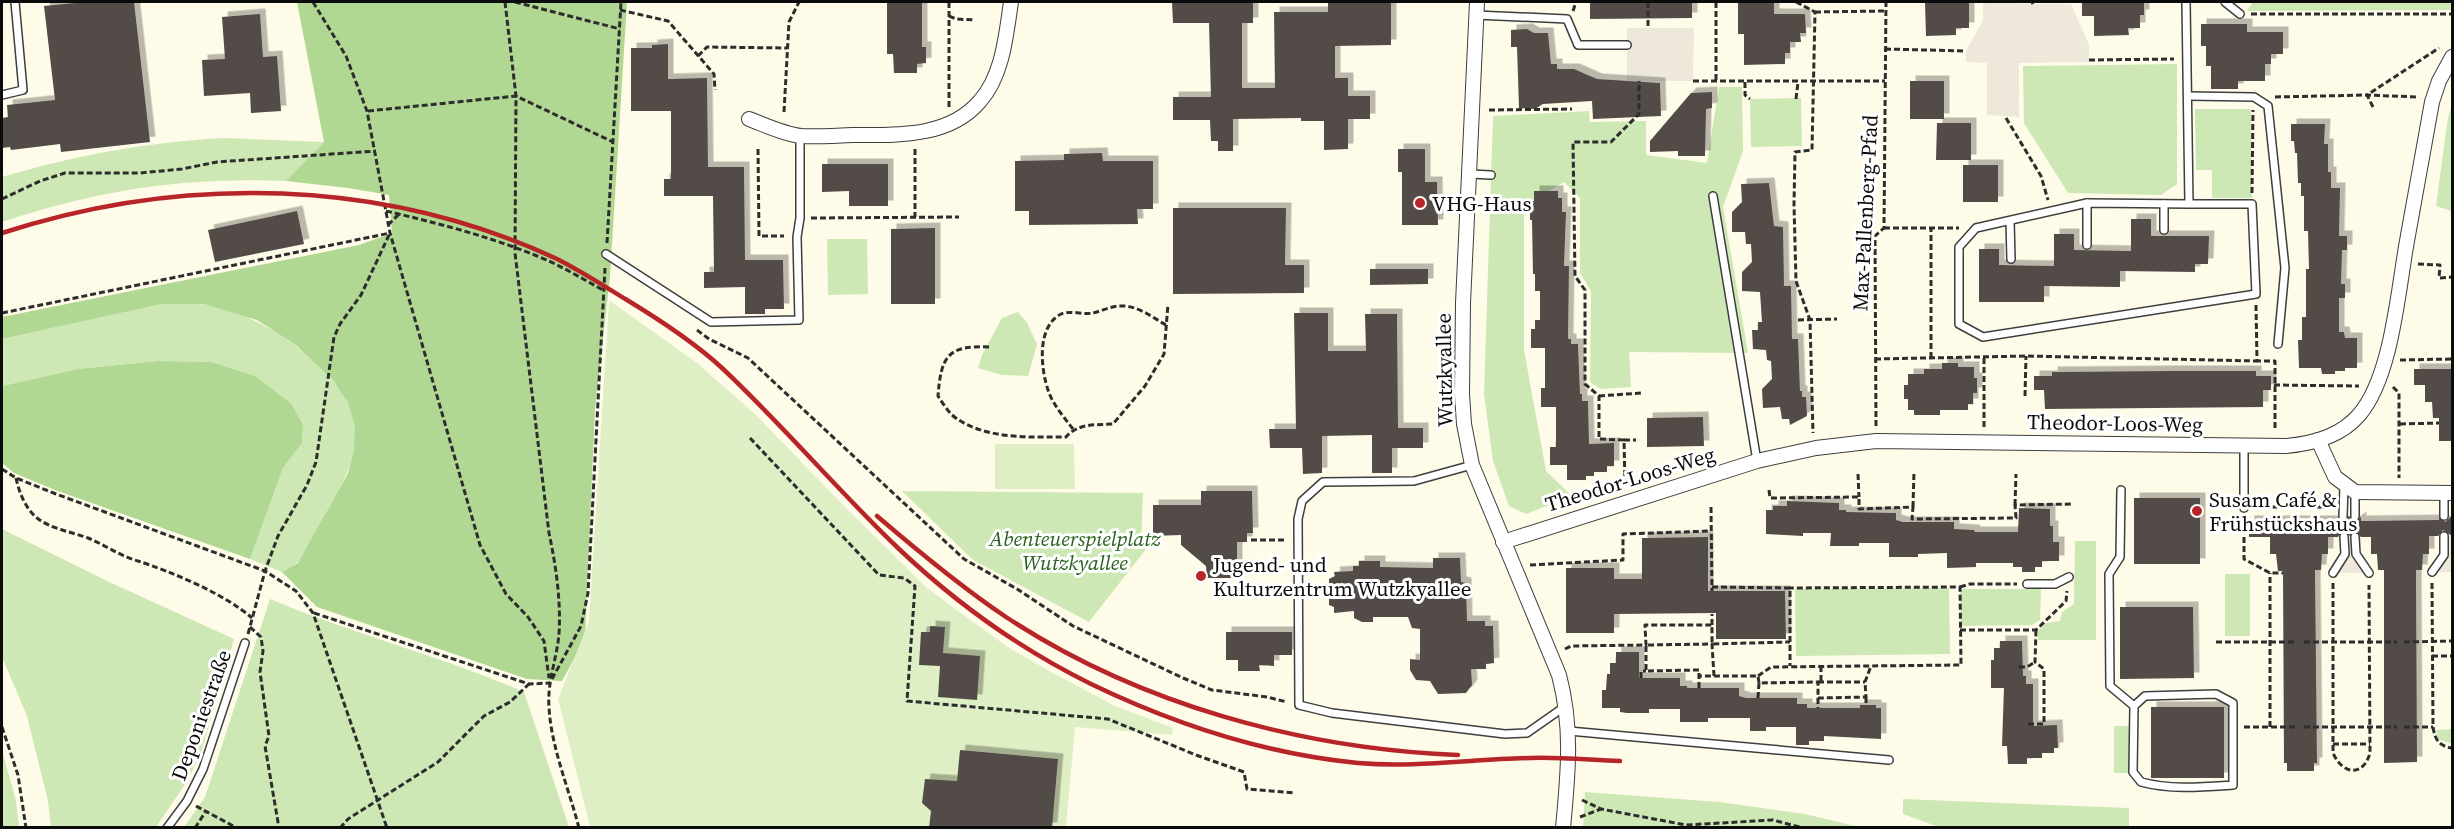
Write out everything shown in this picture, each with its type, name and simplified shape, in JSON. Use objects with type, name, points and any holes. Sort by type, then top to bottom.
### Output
[{"type":"street","points":[[749,119],[800,136],[903,135],[930,130],[968,114],[992,84],[1002,53],[1011,2]]},
{"type":"street","name":"Wutzkyallee","points":[[1476,8],[1463,303],[1464,424],[1472,465],[1559,675],[1567,705],[1569,731],[1563,828]]},
{"type":"street","name":"Theodor-Loos-Weg","points":[[1503,542],[1757,461],[1816,448],[1876,441],[2298,445],[2336,433],[2350,423],[2368,403],[2378,383],[2394,317],[2432,102],[2439,81],[2452,57]]},
{"type":"street","points":[[2318,440],[2328,465],[2350,489],[2448,493]]},
{"type":"lane","points":[[2,95],[23,90],[15,2]]},
{"type":"lane","points":[[2186,2],[2189,204]]},
{"type":"lane","points":[[2225,2],[2240,14]]},
{"type":"lane","points":[[1476,8],[1567,19],[1578,45],[1627,45]]},
{"type":"lane","points":[[2188,96],[2254,97],[2268,106],[2285,268],[2278,344]]},
{"type":"lane","points":[[606,254],[711,322],[799,320],[797,237],[800,218],[800,136]]},
{"type":"lane","points":[[1470,174],[1491,175]]},
{"type":"lane","points":[[1713,196],[1757,461]]},
{"type":"lane","points":[[2087,203],[2087,245]]},
{"type":"lane","points":[[2087,203],[2189,204],[2252,204],[2256,294],[1983,337],[1959,324],[1959,247],[1976,228],[2087,203]]},
{"type":"lane","points":[[2164,204],[2164,230]]},
{"type":"lane","points":[[2010,221],[2011,259]]},
{"type":"lane","points":[[2244,446],[2244,508]]},
{"type":"lane","points":[[1472,465],[1414,481],[1323,482],[1302,501],[1298,519],[1299,705],[1332,714],[1505,734],[1527,733],[1567,705]]},
{"type":"lane","points":[[2343,516],[2350,489]]},
{"type":"lane","points":[[2350,489],[2355,516]]},
{"type":"lane","points":[[2121,490],[2121,557],[2109,574],[2110,686],[2134,706]]},
{"type":"lane","points":[[2444,516],[2448,493]]},
{"type":"lane","points":[[2432,572],[2444,555],[2444,536]]},
{"type":"lane","points":[[2333,573],[2344,554],[2344,537]]},
{"type":"lane","points":[[2355,537],[2356,554],[2369,573]]},
{"type":"lane","points":[[2027,584],[2055,584],[2069,577]]},
{"type":"lane","name":"Deponiestraße","points":[[168,828],[187,801],[203,769],[245,643]]},
{"type":"lane","points":[[2216,694],[2233,703],[2233,785],[2201,787],[2153,785],[2141,782],[2133,772],[2134,706],[2145,696],[2216,694]]},
{"type":"lane","points":[[1569,731],[1889,760]]},
{"type":"path","points":[[313,2],[346,56],[367,111],[390,233],[480,545],[506,594],[528,617],[543,641],[550,683],[551,727],[579,828]]},
{"type":"path","points":[[505,2],[516,96],[514,247],[549,533],[557,573],[559,634],[550,683]]},
{"type":"path","points":[[515,2],[620,29]]},
{"type":"path","points":[[550,683],[580,626],[588,593],[603,290],[621,2]]},
{"type":"path","points":[[784,112],[789,22],[799,2]]},
{"type":"path","points":[[949,2],[949,111]]},
{"type":"path","points":[[1648,2],[1648,28]]},
{"type":"path","points":[[1716,2],[1716,81]]},
{"type":"path","points":[[1796,2],[1815,12],[1886,11]]},
{"type":"path","name":"Max-Pallenberg-Pfad","points":[[1876,426],[1875,236],[1884,228],[1886,2]]},
{"type":"path","points":[[620,10],[668,21],[714,74],[715,90]]},
{"type":"path","points":[[1813,433],[1810,320],[1796,280],[1794,205],[1795,152],[1812,150],[1815,12]]},
{"type":"path","points":[[2240,14],[2452,14]]},
{"type":"path","points":[[949,16],[956,19],[975,20]]},
{"type":"path","points":[[698,56],[707,47],[787,48]]},
{"type":"path","points":[[2367,95],[2440,47]]},
{"type":"path","points":[[1886,49],[1966,51]]},
{"type":"path","points":[[2089,60],[2186,59]]},
{"type":"path","points":[[1639,81],[1639,114],[1611,142],[1574,142],[1578,250],[1575,276],[1585,290],[1585,384],[1599,396],[1641,393]]},
{"type":"path","points":[[1693,81],[1885,81]]},
{"type":"path","points":[[1745,82],[1745,95],[1750,99]]},
{"type":"path","points":[[1796,99],[1798,82]]},
{"type":"path","points":[[2367,95],[2373,107]]},
{"type":"path","points":[[2286,97],[2367,95],[2417,97]]},
{"type":"path","points":[[367,111],[516,96],[613,142]]},
{"type":"path","points":[[2252,204],[2254,97]]},
{"type":"path","points":[[1489,110],[1572,109]]},
{"type":"path","points":[[2006,118],[2041,176],[2051,211]]},
{"type":"path","points":[[758,148],[759,236],[797,237]]},
{"type":"path","points":[[915,148],[915,217]]},
{"type":"path","points":[[2,199],[40,181],[65,173],[140,173],[217,162],[376,152]]},
{"type":"path","points":[[386,211],[514,247],[556,265],[603,290]]},
{"type":"path","points":[[388,225],[399,214]]},
{"type":"path","points":[[800,218],[959,217]]},
{"type":"path","points":[[1884,228],[1976,228]]},
{"type":"path","points":[[1931,228],[1931,358]]},
{"type":"path","points":[[2,313],[390,233]]},
{"type":"path","points":[[279,828],[265,746],[269,736],[260,672],[263,651],[261,637],[249,628],[278,536],[307,485],[316,462],[334,337],[340,324],[361,295],[390,233]]},
{"type":"path","points":[[2418,264],[2440,265],[2439,278],[2452,278]]},
{"type":"path","points":[[2256,294],[2257,362]]},
{"type":"path","points":[[989,347],[974,346],[956,349],[947,357],[940,374],[938,396],[953,415],[981,430],[1016,438],[1066,437],[1073,429],[1081,426],[1113,423],[1145,386],[1164,354],[1168,304]]},
{"type":"path","points":[[1073,429],[1059,411],[1048,391],[1043,364],[1043,345],[1047,331],[1055,319],[1063,313],[1091,314],[1120,306],[1138,309],[1166,325]]},
{"type":"path","points":[[1798,320],[1837,319]]},
{"type":"path","points":[[709,339],[748,358],[964,559],[1017,589],[1073,626],[1183,678],[1212,690],[1267,697],[1299,705]]},
{"type":"path","points":[[1984,356],[1984,427]]},
{"type":"path","points":[[1875,359],[2026,356],[2275,362],[2275,431]]},
{"type":"path","points":[[2025,396],[2026,356]]},
{"type":"path","points":[[2400,360],[2452,359]]},
{"type":"path","points":[[2274,385],[2359,386]]},
{"type":"path","points":[[2393,387],[2399,393],[2399,479]]},
{"type":"path","points":[[1599,396],[1599,439],[1636,440]]},
{"type":"path","points":[[2400,424],[2439,423]]},
{"type":"path","points":[[750,438],[879,575],[904,578],[915,586],[908,700],[1108,719],[1244,772],[1247,789],[1295,794]]},
{"type":"path","points":[[1624,440],[1625,485]]},
{"type":"path","points":[[2,469],[16,478],[265,572],[296,591],[313,613],[387,828]]},
{"type":"path","points":[[1914,471],[1912,519],[2016,518],[2016,474]]},
{"type":"path","points":[[1858,474],[1859,508],[1913,507]]},
{"type":"path","points":[[16,478],[26,505],[36,517],[50,526],[81,536],[122,555],[179,576],[233,603],[252,618]]},
{"type":"path","points":[[1769,490],[1770,498],[1858,497]]},
{"type":"path","points":[[2016,505],[2072,504]]},
{"type":"path","points":[[1711,507],[1712,589],[1960,587],[1970,584],[2027,584]]},
{"type":"path","points":[[2283,573],[2270,573],[2244,558],[2244,508],[2344,507]]},
{"type":"path","points":[[1530,565],[1623,560],[1623,534],[1711,531]]},
{"type":"path","points":[[1251,540],[1298,540]]},
{"type":"path","points":[[2432,572],[2433,727],[2435,738],[2442,746],[2452,748]]},
{"type":"path","points":[[2270,573],[2270,727]]},
{"type":"path","points":[[2333,573],[2333,753],[2338,764],[2351,770],[2360,769],[2367,763],[2370,744],[2369,573]]},
{"type":"path","points":[[1960,630],[2036,630],[2066,601],[2069,577]]},
{"type":"path","points":[[1699,676],[1758,676],[1771,667],[1790,666],[1961,665],[1960,587]]},
{"type":"path","points":[[1790,588],[1790,666]]},
{"type":"path","points":[[313,613],[529,684],[550,683]]},
{"type":"path","points":[[1712,614],[1714,676]]},
{"type":"path","points":[[1646,671],[1645,625],[1712,625]]},
{"type":"path","points":[[2035,662],[2036,630]]},
{"type":"path","points":[[2404,642],[2452,641]]},
{"type":"path","points":[[1551,656],[1571,646],[1790,642]]},
{"type":"path","points":[[2216,642],[2296,642]]},
{"type":"path","points":[[2304,642],[2397,642]]},
{"type":"path","points":[[2432,656],[2452,656]]},
{"type":"path","points":[[2019,667],[2027,667],[2035,662]]},
{"type":"path","points":[[2028,724],[2044,724],[2044,669],[2035,662]]},
{"type":"path","points":[[1818,708],[1821,666]]},
{"type":"path","points":[[1866,705],[1865,682],[1871,666]]},
{"type":"path","points":[[1641,678],[1641,671],[1699,670],[1699,688]]},
{"type":"path","points":[[1758,676],[1758,698]]},
{"type":"path","points":[[1759,683],[1865,682]]},
{"type":"path","points":[[340,828],[348,819],[438,762],[484,716],[510,702],[529,684]]},
{"type":"path","points":[[1818,698],[1866,697]]},
{"type":"path","points":[[2,727],[18,775],[26,828]]},
{"type":"path","points":[[2233,727],[2296,727]]},
{"type":"path","points":[[2304,727],[2397,727]]},
{"type":"path","points":[[2404,727],[2433,727]]},
{"type":"path","points":[[2333,744],[2370,744]]},
{"type":"path","points":[[1582,800],[1601,809],[1686,825],[1773,820],[1803,828]]},
{"type":"path","points":[[1581,817],[1601,809]]},
{"type":"path","points":[[195,828],[206,811],[237,828]]},
{"type":"path","points":[[226,822],[228,828]]},
{"type":"green space","points":[[297,2],[627,2],[610,276],[595,409],[585,639],[562,681],[527,679],[317,607],[282,572],[298,563],[348,473],[354,451],[355,426],[348,403],[333,380],[297,346],[257,320],[204,304],[162,304],[2,339],[2,317],[359,245],[392,233],[389,195],[286,181],[324,142]]},
{"type":"green space","points":[[2253,2],[2452,2],[2452,10],[2247,11]]},
{"type":"green space","points":[[2177,64],[2177,184],[2161,195],[2068,193],[2024,123],[2023,66]]},
{"type":"green space","points":[[1719,87],[1742,87],[1743,151],[1723,207],[1748,353],[1629,352],[1631,387],[1601,389],[1590,382],[1591,291],[1580,273],[1580,198],[1564,182],[1524,205],[1524,350],[1546,471],[1572,496],[1526,514],[1509,506],[1493,461],[1484,394],[1493,116],[1589,111],[1590,122],[1646,121],[1646,155],[1707,163]]},
{"type":"green space","points":[[1801,98],[1802,146],[1751,147],[1750,99]]},
{"type":"green space","points":[[2452,106],[2452,211],[2436,206],[2448,117]]},
{"type":"green space","points":[[2195,109],[2251,109],[2252,198],[2212,198],[2212,170],[2196,170]]},
{"type":"green space","points":[[225,138],[324,142],[286,181],[212,181],[142,188],[73,202],[2,222],[2,177],[112,151]]},
{"type":"green space","points":[[827,239],[867,239],[868,294],[828,295]]},
{"type":"green space","points":[[609,300],[697,363],[756,415],[927,588],[1006,646],[1115,706],[1173,728],[1172,735],[1075,727],[1066,827],[590,827],[558,699],[589,621]]},
{"type":"green space","points":[[198,303],[224,309],[273,330],[318,364],[336,384],[349,405],[356,437],[349,468],[302,557],[282,572],[250,559],[283,468],[302,443],[303,424],[291,403],[255,376],[212,362],[158,361],[78,369],[2,386],[2,339],[162,304]]},
{"type":"green space","points":[[1018,312],[1026,321],[1037,344],[1028,376],[1002,375],[978,368],[982,355],[1002,318]]},
{"type":"green space","points":[[158,361],[212,362],[255,376],[291,403],[303,424],[302,443],[283,468],[250,559],[55,490],[14,473],[2,463],[2,386],[78,369]]},
{"type":"green space","points":[[995,444],[1074,444],[1075,489],[995,489]]},
{"type":"green space","name":"Abenteuerspielplatz Wutzkyallee","points":[[902,491],[1143,493],[1141,544],[1146,549],[1089,622],[973,560]]},
{"type":"green space","points":[[2,529],[107,581],[234,639],[201,753],[186,783],[156,827],[51,827],[48,801],[27,716],[2,657]]},
{"type":"green space","points":[[2075,541],[2096,541],[2096,640],[2038,640],[2038,631],[2046,623],[2060,621],[2062,612],[2074,604]]},
{"type":"green space","points":[[2225,574],[2250,574],[2250,636],[2225,636]]},
{"type":"green space","points":[[1949,588],[1950,654],[1796,656],[1795,589]]},
{"type":"green space","points":[[1960,589],[2041,589],[2040,620],[2032,625],[1961,626]]},
{"type":"green space","points":[[270,599],[301,612],[461,667],[524,692],[569,827],[184,827],[205,797]]},
{"type":"green space","points":[[2114,726],[2130,726],[2129,773],[2114,773]]},
{"type":"green space","points":[[2452,729],[2452,744],[2438,739],[2436,730]]},
{"type":"green space","points":[[2,750],[16,801],[19,827],[2,827]]},
{"type":"green space","points":[[1585,792],[1719,802],[1805,814],[1859,827],[1583,827]]},
{"type":"green space","points":[[1903,799],[2129,808],[2129,827],[1939,827],[1903,814]]},
{"type":"shaded area","points":[[1983,3],[2071,4],[2089,45],[2089,62],[2019,63],[2019,117],[1987,115],[1987,63],[1966,62],[1966,51],[1983,20]]},
{"type":"shaded area","points":[[1627,28],[1694,28],[1693,81],[1627,81]]},
{"type":"shaded area","points":[[2444,536],[2452,536],[2452,572],[2432,572],[2444,555]]},
{"type":"shaded area","points":[[2344,537],[2355,537],[2356,554],[2369,573],[2333,573],[2345,554]]},
{"type":"building","points":[[85,2],[134,2],[150,142],[61,152],[60,144],[11,150],[10,147],[2,148],[2,118],[8,117],[7,105],[55,100],[44,6]]},
{"type":"building","points":[[887,2],[922,2],[922,47],[926,47],[926,63],[917,64],[917,73],[894,73],[893,54],[887,54]]},
{"type":"building","points":[[1172,2],[1253,2],[1253,23],[1242,23],[1242,88],[1275,88],[1274,12],[1328,12],[1328,2],[1391,2],[1391,45],[1335,46],[1335,78],[1348,78],[1348,96],[1370,96],[1370,119],[1348,119],[1348,149],[1324,150],[1324,121],[1301,121],[1301,118],[1233,119],[1233,151],[1218,151],[1218,141],[1211,141],[1210,120],[1173,120],[1173,97],[1211,97],[1209,23],[1173,23]]},
{"type":"building","points":[[1590,2],[1692,2],[1692,18],[1590,19]]},
{"type":"building","points":[[1738,2],[1774,2],[1774,14],[1805,14],[1806,33],[1800,33],[1801,42],[1790,42],[1790,53],[1785,53],[1785,64],[1744,65],[1744,34],[1738,34]]},
{"type":"building","points":[[1925,2],[1969,2],[1969,28],[1956,28],[1956,35],[1926,36]]},
{"type":"building","points":[[2082,2],[2144,2],[2144,15],[2140,15],[2140,28],[2128,28],[2129,35],[2094,36],[2094,16],[2082,16]]},
{"type":"building","points":[[260,14],[263,57],[277,56],[281,111],[251,113],[250,93],[204,96],[202,60],[225,59],[222,17]]},
{"type":"building","points":[[2201,24],[2247,24],[2247,32],[2283,32],[2283,54],[2271,54],[2271,64],[2265,64],[2265,81],[2238,81],[2238,89],[2211,89],[2211,66],[2206,66],[2206,46],[2201,46]]},
{"type":"building","points":[[1527,29],[1534,33],[1548,33],[1551,64],[1557,64],[1557,69],[1574,69],[1597,79],[1660,83],[1661,116],[1593,119],[1592,101],[1543,104],[1535,109],[1519,108],[1517,47],[1511,47],[1511,30]]},
{"type":"building","points":[[668,44],[668,79],[707,78],[708,167],[744,167],[745,260],[783,260],[784,309],[765,309],[765,314],[745,314],[745,287],[704,288],[704,272],[714,272],[713,196],[664,196],[664,179],[671,179],[671,111],[631,111],[631,48],[652,48],[652,45]]},
{"type":"building","points":[[1910,81],[1944,81],[1944,119],[1910,119]]},
{"type":"building","points":[[1712,92],[1712,108],[1706,109],[1705,156],[1678,156],[1678,151],[1650,152],[1650,141],[1691,93]]},
{"type":"building","points":[[1937,123],[1971,123],[1971,160],[1936,160]]},
{"type":"building","points":[[2291,124],[2325,124],[2324,144],[2328,144],[2328,172],[2331,172],[2331,188],[2340,188],[2339,236],[2347,236],[2347,250],[2342,250],[2341,284],[2345,284],[2345,298],[2339,298],[2339,332],[2344,332],[2345,338],[2357,338],[2357,368],[2345,368],[2345,371],[2335,371],[2335,374],[2322,374],[2321,368],[2299,368],[2298,340],[2302,340],[2302,317],[2306,317],[2306,269],[2309,269],[2308,231],[2304,231],[2304,196],[2301,196],[2301,183],[2298,183],[2297,153],[2295,153],[2294,141],[2291,141]]},
{"type":"building","name":"VHG-Haus","points":[[1398,149],[1425,149],[1425,182],[1437,182],[1438,225],[1402,225],[1402,172],[1398,172]]},
{"type":"building","points":[[1102,153],[1103,161],[1153,161],[1153,209],[1137,209],[1138,224],[1029,225],[1029,211],[1015,211],[1015,161],[1064,160],[1064,154]]},
{"type":"building","points":[[822,164],[888,164],[888,206],[849,206],[849,191],[822,192]]},
{"type":"building","points":[[1963,165],[1998,165],[1998,202],[1963,202]]},
{"type":"building","points":[[1769,183],[1774,226],[1783,227],[1784,286],[1791,286],[1792,339],[1798,339],[1800,391],[1802,391],[1802,397],[1806,397],[1807,416],[1790,425],[1789,419],[1782,419],[1780,407],[1763,408],[1762,389],[1772,379],[1771,361],[1767,360],[1766,350],[1753,349],[1752,330],[1758,330],[1758,322],[1762,322],[1760,292],[1742,291],[1742,272],[1752,262],[1751,244],[1746,244],[1745,232],[1732,232],[1732,212],[1742,202],[1741,184]]},
{"type":"building","points":[[1534,191],[1558,191],[1558,198],[1562,198],[1562,212],[1566,212],[1564,266],[1569,266],[1568,339],[1571,339],[1571,344],[1578,344],[1580,394],[1582,394],[1582,401],[1588,401],[1589,444],[1614,443],[1614,466],[1607,466],[1607,472],[1594,472],[1594,476],[1586,476],[1586,480],[1567,480],[1567,465],[1550,465],[1550,447],[1556,447],[1556,407],[1541,407],[1541,388],[1545,388],[1545,348],[1531,348],[1531,329],[1535,329],[1535,320],[1540,320],[1540,291],[1535,291],[1532,220],[1530,220],[1530,201],[1534,201]]},
{"type":"building","points":[[1173,208],[1286,208],[1285,265],[1304,265],[1304,293],[1173,294]]},
{"type":"building","points":[[297,211],[304,244],[215,262],[208,230]]},
{"type":"building","points":[[2131,219],[2151,219],[2151,236],[2209,236],[2208,264],[2195,264],[2195,272],[2120,271],[2120,287],[2044,286],[2044,302],[1979,302],[1979,249],[1999,249],[1999,265],[2054,266],[2054,234],[2074,234],[2074,250],[2131,251]]},
{"type":"building","points":[[935,228],[935,304],[891,304],[891,229]]},
{"type":"building","points":[[1370,269],[1428,269],[1428,284],[1370,285]]},
{"type":"building","points":[[1294,313],[1328,313],[1328,351],[1366,351],[1365,314],[1397,314],[1398,428],[1423,428],[1423,448],[1392,448],[1392,473],[1372,473],[1372,435],[1322,436],[1322,473],[1303,474],[1302,448],[1270,448],[1269,429],[1296,429]]},
{"type":"building","points":[[1942,363],[1958,363],[1958,367],[1974,367],[1977,393],[1973,393],[1973,404],[1968,404],[1968,410],[1940,410],[1940,415],[1914,415],[1914,410],[1908,410],[1908,399],[1904,399],[1904,385],[1908,385],[1908,374],[1924,374],[1924,369],[1942,369]]},
{"type":"building","points":[[2414,369],[2451,369],[2452,441],[2439,441],[2439,418],[2433,418],[2432,402],[2425,402],[2425,385],[2414,385]]},
{"type":"building","points":[[2256,371],[2256,376],[2271,376],[2271,390],[2263,390],[2263,407],[2045,409],[2044,390],[2034,390],[2034,376],[2052,376],[2052,372]]},
{"type":"building","points":[[1703,417],[1704,446],[1647,447],[1647,418]]},
{"type":"building","points":[[1201,491],[1252,491],[1253,533],[1247,533],[1247,542],[1237,542],[1237,578],[1207,578],[1206,566],[1181,545],[1181,535],[1153,536],[1153,505],[1201,505]]},
{"type":"building","points":[[2134,498],[2200,498],[2200,564],[2134,564]]},
{"type":"building","points":[[1787,501],[1839,503],[1839,510],[1846,510],[1846,512],[1896,513],[1896,520],[1903,522],[1954,522],[1954,529],[1974,530],[1975,532],[2018,532],[2019,508],[2050,509],[2053,542],[2059,542],[2059,561],[2042,561],[2042,567],[2035,567],[2035,572],[2022,572],[2022,567],[2013,567],[2013,563],[1976,563],[1976,567],[1947,568],[1947,553],[1918,554],[1918,557],[1889,557],[1889,543],[1830,546],[1831,533],[1803,533],[1803,536],[1766,534],[1766,510],[1773,510],[1773,506],[1787,506]]},
{"type":"building","points":[[2349,516],[2354,522],[2361,517],[2361,521],[2439,520],[2439,517],[2445,522],[2452,516],[2452,536],[2443,530],[2438,536],[2429,536],[2429,554],[2423,554],[2422,570],[2416,570],[2417,762],[2384,763],[2384,570],[2378,570],[2377,554],[2371,554],[2371,537],[2361,537],[2355,531],[2350,536],[2343,531],[2338,537],[2328,537],[2328,554],[2322,554],[2321,570],[2315,570],[2317,763],[2314,763],[2314,771],[2287,771],[2287,763],[2284,763],[2283,571],[2278,571],[2276,554],[2270,554],[2270,537],[2249,537],[2249,521],[2338,521],[2338,519],[2343,522]]},
{"type":"building","points":[[1708,537],[1708,591],[1785,591],[1786,639],[1716,639],[1716,613],[1614,614],[1614,633],[1566,633],[1566,568],[1614,568],[1614,579],[1642,579],[1642,538]]},
{"type":"building","points":[[1433,558],[1460,558],[1461,582],[1466,583],[1467,621],[1485,621],[1485,626],[1493,626],[1494,663],[1486,664],[1486,669],[1471,669],[1472,685],[1466,693],[1438,694],[1430,681],[1416,680],[1410,670],[1410,659],[1420,660],[1420,629],[1412,628],[1408,617],[1373,617],[1373,622],[1362,622],[1354,618],[1354,611],[1334,613],[1334,607],[1329,605],[1329,579],[1335,576],[1334,572],[1353,571],[1353,566],[1359,566],[1359,561],[1380,561],[1380,567],[1433,568]]},
{"type":"building","points":[[2120,607],[2193,607],[2194,678],[2120,679]]},
{"type":"building","points":[[930,626],[945,627],[943,653],[980,656],[977,700],[938,697],[940,666],[919,665],[921,632],[930,632]]},
{"type":"building","points":[[1226,632],[1292,632],[1292,655],[1274,655],[1274,666],[1259,665],[1260,671],[1238,671],[1238,660],[1226,660]]},
{"type":"building","points":[[2000,641],[2022,641],[2023,676],[2026,676],[2026,684],[2033,684],[2033,726],[2057,725],[2058,748],[2054,748],[2054,753],[2042,753],[2042,758],[2027,758],[2027,764],[2008,764],[2007,746],[2002,746],[2004,688],[1991,688],[1991,660],[1994,660],[1994,648],[2000,648]]},
{"type":"building","points":[[1616,652],[1639,652],[1639,678],[1680,678],[1680,686],[1687,686],[1687,688],[1739,688],[1739,696],[1797,698],[1797,704],[1807,704],[1807,708],[1860,708],[1860,705],[1876,705],[1876,708],[1881,708],[1881,739],[1824,736],[1824,741],[1809,741],[1809,745],[1796,745],[1796,727],[1766,727],[1766,731],[1750,731],[1750,718],[1708,718],[1708,722],[1680,722],[1680,709],[1649,709],[1649,713],[1627,713],[1620,712],[1620,708],[1602,708],[1602,690],[1606,690],[1610,663],[1616,663]]},
{"type":"building","points":[[2151,707],[2224,707],[2224,778],[2151,778]]},
{"type":"building","points":[[960,750],[1058,759],[1052,828],[929,828],[931,811],[922,803],[925,779],[957,781]]},
{"type":"railway","points":[[2,233],[71,214],[141,201],[211,194],[282,194],[353,200],[422,212],[491,232],[557,259],[664,323],[688,340],[745,390],[876,527],[943,588],[990,624],[1039,656],[1123,699],[1221,735],[1255,745],[1324,759],[1380,764],[1541,758],[1620,761]]},
{"type":"railway","points":[[877,516],[940,569],[1006,617],[1057,648],[1110,674],[1166,697],[1281,732],[1399,751],[1458,755]]},
{"type":"place","name":"VHG-Haus","points":[[1420,203]]},
{"type":"place","name":"Susam Café & Frühstückshaus","points":[[2197,511]]},
{"type":"place","name":"Jugend- und Kulturzentrum Wutzkyallee","points":[[1201,576]]}]
